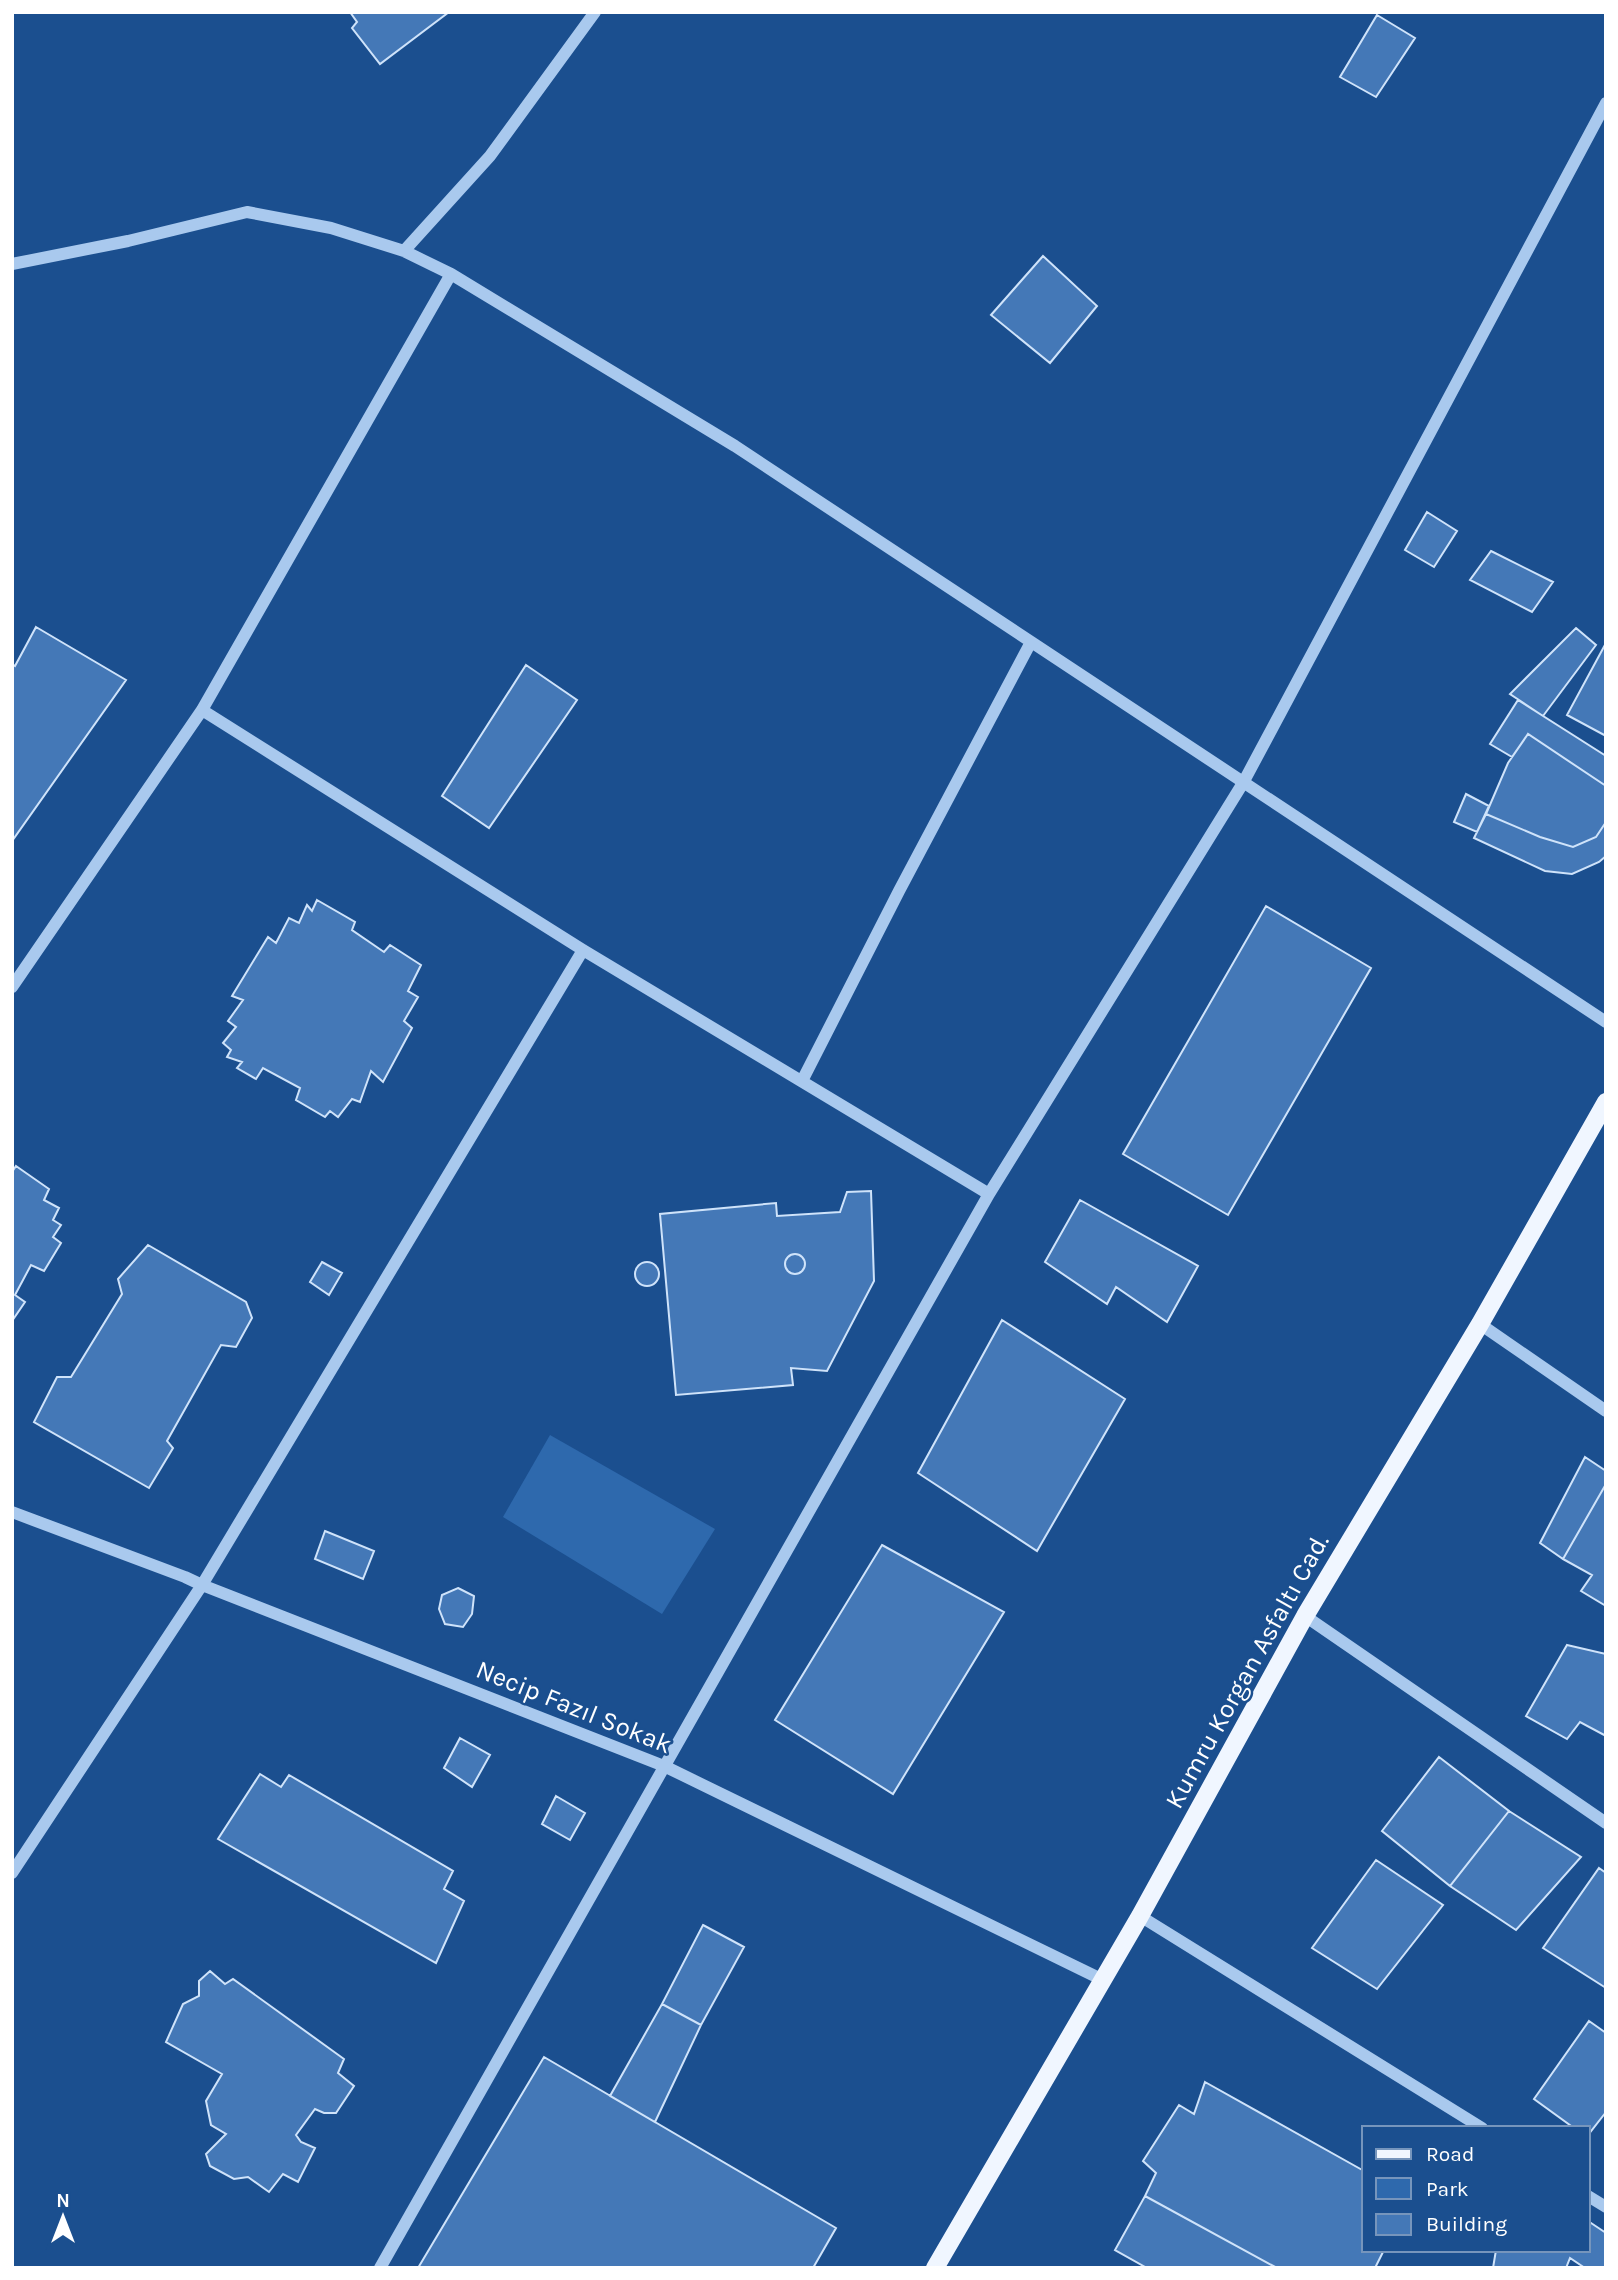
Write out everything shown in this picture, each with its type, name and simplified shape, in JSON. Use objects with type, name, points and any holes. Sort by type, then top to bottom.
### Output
[{"type":"main road","name":"Kumru Korgan Asfaltı Cad.","points":[[935,2268],[1140,1916],[1305,1616],[1480,1324],[1606,1102]]},
{"type":"street","points":[[404,251],[490,156],[594,12]]},
{"type":"street","points":[[380,2268],[989,1194],[1242,783],[1606,103]]},
{"type":"street","points":[[12,264],[128,241],[247,212],[331,228],[404,251],[451,274],[735,446],[1606,1022]]},
{"type":"street","points":[[12,987],[202,710],[451,274]]},
{"type":"street","points":[[802,1081],[1031,642]]},
{"type":"street","points":[[202,710],[583,950],[989,1194]]},
{"type":"street","points":[[12,1873],[202,1586],[583,950]]},
{"type":"street","points":[[1480,1324],[1606,1411]]},
{"type":"street","name":"Necip Fazıl Sokak","points":[[12,1512],[185,1577],[202,1586],[664,1766],[1103,1980]]},
{"type":"street","points":[[1305,1616],[1606,1823]]},
{"type":"street","points":[[1140,1916],[1479,2126]]},
{"type":"street","points":[[1590,2197],[1606,2207]]},
{"type":"green space","points":[[550,1435],[715,1529],[662,1614],[503,1517]]},
{"type":"building","points":[[350,12],[449,12],[380,64],[352,28],[357,22]]},
{"type":"building","points":[[1377,15],[1415,38],[1376,97],[1340,77]]},
{"type":"building","points":[[1043,256],[1097,306],[1050,363],[991,315]]},
{"type":"building","points":[[1427,512],[1457,531],[1434,567],[1405,550]]},
{"type":"building","points":[[1491,551],[1553,582],[1532,612],[1470,580]]},
{"type":"building","points":[[36,627],[126,680],[12,841],[12,664],[15,666]]},
{"type":"building","points":[[1576,628],[1596,645],[1543,716],[1510,694]]},
{"type":"building","points":[[1606,643],[1606,736],[1567,715]]},
{"type":"building","points":[[526,665],[577,700],[489,828],[442,796]]},
{"type":"building","points":[[1518,700],[1606,756],[1606,786],[1528,734],[1512,757],[1490,744]]},
{"type":"building","points":[[1528,734],[1606,786],[1606,822],[1596,837],[1573,847],[1540,837],[1486,814],[1508,763]]},
{"type":"building","points":[[1466,794],[1489,806],[1477,832],[1454,822]]},
{"type":"building","points":[[1486,814],[1540,837],[1573,847],[1596,837],[1606,822],[1606,856],[1572,874],[1545,871],[1474,838]]},
{"type":"building","points":[[317,900],[355,922],[352,930],[384,952],[390,945],[421,965],[408,991],[418,997],[404,1021],[412,1028],[383,1082],[371,1071],[360,1102],[352,1099],[338,1117],[330,1111],[325,1117],[296,1100],[300,1088],[263,1068],[256,1079],[237,1068],[242,1062],[227,1057],[231,1050],[223,1043],[236,1027],[228,1021],[243,1000],[232,996],[268,937],[276,943],[289,918],[299,923],[307,905],[312,911]]},
{"type":"building","points":[[1266,906],[1371,968],[1228,1215],[1123,1154]]},
{"type":"building","points":[[16,1166],[49,1189],[44,1200],[59,1208],[53,1220],[61,1225],[53,1237],[61,1243],[44,1271],[31,1265],[15,1295],[25,1302],[12,1321],[12,1172]]},
{"type":"building","points":[[871,1191],[874,1281],[827,1371],[791,1368],[793,1385],[676,1395],[660,1214],[776,1203],[777,1216],[840,1212],[847,1192]]},
{"type":"building","points":[[1080,1200],[1198,1266],[1167,1322],[1116,1287],[1107,1304],[1045,1262]]},
{"type":"building","points":[[148,1245],[246,1302],[252,1318],[236,1347],[221,1345],[167,1441],[173,1448],[149,1488],[34,1422],[57,1377],[71,1377],[122,1294],[118,1279]]},
{"type":"building","points":[[795,1254],[802,1257],[805,1264],[802,1271],[795,1274],[788,1271],[785,1264],[788,1257]]},
{"type":"building","points":[[322,1262],[342,1273],[329,1295],[310,1282]]},
{"type":"building","points":[[647,1262],[655,1266],[659,1274],[655,1282],[647,1286],[639,1282],[635,1274],[639,1266]]},
{"type":"building","points":[[1002,1320],[1125,1399],[1037,1551],[918,1473]]},
{"type":"building","points":[[1585,1457],[1606,1471],[1606,1484],[1563,1559],[1540,1543]]},
{"type":"building","points":[[1606,1484],[1606,1606],[1581,1591],[1592,1575],[1563,1559]]},
{"type":"building","points":[[325,1531],[374,1551],[363,1579],[315,1559]]},
{"type":"building","points":[[882,1545],[1004,1612],[893,1794],[775,1720]]},
{"type":"building","points":[[458,1588],[474,1596],[472,1614],[463,1627],[445,1624],[439,1609],[442,1595]]},
{"type":"building","points":[[1567,1645],[1606,1654],[1606,1736],[1580,1722],[1567,1739],[1526,1716]]},
{"type":"building","points":[[460,1738],[490,1755],[472,1787],[444,1768]]},
{"type":"building","points":[[1439,1757],[1509,1811],[1450,1886],[1382,1831]]},
{"type":"building","points":[[260,1774],[281,1787],[289,1775],[453,1871],[444,1889],[464,1901],[436,1963],[218,1839]]},
{"type":"building","points":[[556,1796],[585,1813],[570,1840],[542,1824]]},
{"type":"building","points":[[1509,1811],[1581,1857],[1516,1930],[1450,1886]]},
{"type":"building","points":[[1376,1860],[1443,1905],[1377,1989],[1312,1948]]},
{"type":"building","points":[[1599,1868],[1606,1873],[1606,1988],[1543,1948]]},
{"type":"building","points":[[703,1925],[744,1947],[701,2025],[662,2004]]},
{"type":"building","points":[[210,1971],[225,1984],[233,1979],[344,2059],[338,2073],[354,2086],[336,2113],[324,2113],[315,2109],[296,2135],[301,2142],[315,2148],[298,2182],[283,2174],[269,2192],[248,2177],[234,2179],[210,2166],[206,2154],[226,2134],[211,2125],[206,2101],[222,2074],[166,2042],[183,2004],[199,1996],[199,1981]]},
{"type":"building","points":[[662,2004],[701,2025],[655,2122],[610,2096]]},
{"type":"building","points":[[1589,2021],[1606,2033],[1606,2112],[1590,2132],[1590,2126],[1571,2126],[1534,2099]]},
{"type":"building","points":[[544,2057],[836,2228],[813,2268],[418,2268]]},
{"type":"building","points":[[1205,2082],[1362,2170],[1362,2252],[1383,2252],[1375,2268],[1277,2268],[1145,2196],[1156,2173],[1143,2161],[1179,2105],[1194,2114]]},
{"type":"building","points":[[1145,2196],[1277,2268],[1147,2268],[1115,2250]]},
{"type":"building","points":[[1590,2222],[1606,2233],[1606,2268],[1585,2268],[1570,2258],[1566,2268],[1493,2268],[1496,2252],[1590,2252]]}]
